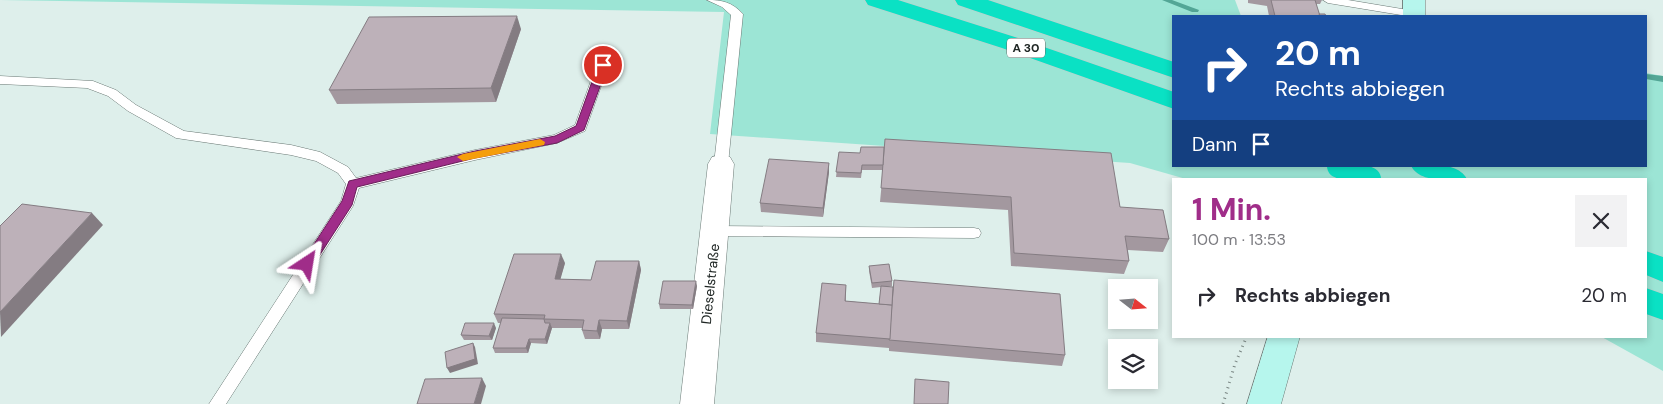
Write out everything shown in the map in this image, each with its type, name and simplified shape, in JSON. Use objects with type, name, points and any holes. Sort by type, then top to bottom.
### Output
[{"type":"highway","name":"A 30","points":[[876,0],[1010,43],[1172,100]]},
{"type":"highway","name":"A 30","points":[[966,0],[1172,69]]},
{"type":"highway","points":[[1341,167],[1368,178]]},
{"type":"highway","points":[[1647,262],[1663,270]]},
{"type":"highway","points":[[1647,300],[1663,308]]},
{"type":"main road","points":[[1264,404],[1283,338]]},
{"type":"street","name":"Dieselstraße","points":[[697,404],[721,164]]},
{"type":"lane","points":[[712,0],[726,5],[737,14],[721,164]]},
{"type":"lane","points":[[1328,0],[1414,10]]},
{"type":"lane","points":[[353,184],[475,154],[557,139],[580,128],[608,50]]},
{"type":"lane","points":[[0,80],[89,84],[112,93],[132,108],[181,135],[291,150],[320,157],[343,170],[353,184]]},
{"type":"lane","points":[[217,404],[348,202],[353,184]]},
{"type":"lane","points":[[715,231],[974,232]]},
{"type":"path","points":[[1223,404],[1235,364],[1246,338]]},
{"type":"green space","points":[[0,0],[1235,0],[1241,15],[1172,15],[1172,167],[1647,167],[1647,73],[1663,76],[1663,371],[1604,338],[1647,338],[1647,178],[1182,178],[1130,163],[710,134],[724,12]]},
{"type":"building","points":[[1271,0],[1315,0],[1320,15],[1275,15]]},
{"type":"building","points":[[517,16],[491,88],[329,90],[369,17]]},
{"type":"building","points":[[885,139],[1111,153],[1120,207],[1163,210],[1169,239],[1125,236],[1129,261],[1014,253],[1011,197],[881,188]]},
{"type":"building","points":[[861,147],[884,147],[883,165],[862,165],[861,173],[836,172],[839,152],[860,153]]},
{"type":"building","points":[[769,159],[829,163],[823,208],[760,203]]},
{"type":"building","points":[[22,204],[92,213],[0,312],[0,226]]},
{"type":"building","points":[[514,254],[561,254],[555,279],[591,280],[596,261],[639,261],[627,321],[599,320],[597,331],[582,330],[584,320],[544,319],[545,315],[494,314]]},
{"type":"building","points":[[889,264],[892,281],[872,283],[869,266]]},
{"type":"building","points":[[894,280],[1060,294],[1065,355],[889,340]]},
{"type":"building","points":[[663,281],[696,281],[692,305],[659,304]]},
{"type":"building","points":[[822,283],[846,285],[845,301],[892,305],[890,339],[816,333]]},
{"type":"building","points":[[881,286],[893,287],[892,305],[879,304]]},
{"type":"building","points":[[502,318],[544,319],[545,323],[550,323],[545,339],[529,339],[526,348],[493,348]]},
{"type":"building","points":[[465,323],[494,323],[489,336],[461,335]]},
{"type":"building","points":[[473,343],[475,359],[447,368],[445,352]]},
{"type":"building","points":[[482,378],[474,404],[417,404],[425,379]]},
{"type":"building","points":[[915,379],[949,382],[948,404],[914,404]]},
{"type":"waterway","points":[[1165,0],[1195,10]]},
{"type":"waterway","points":[[1647,76],[1663,79]]},
{"type":"slow traffic","points":[[463,157],[540,142]]},
{"type":"route","points":[[307,264],[348,202],[353,184],[475,154],[557,139],[580,128],[603,65]]}]
